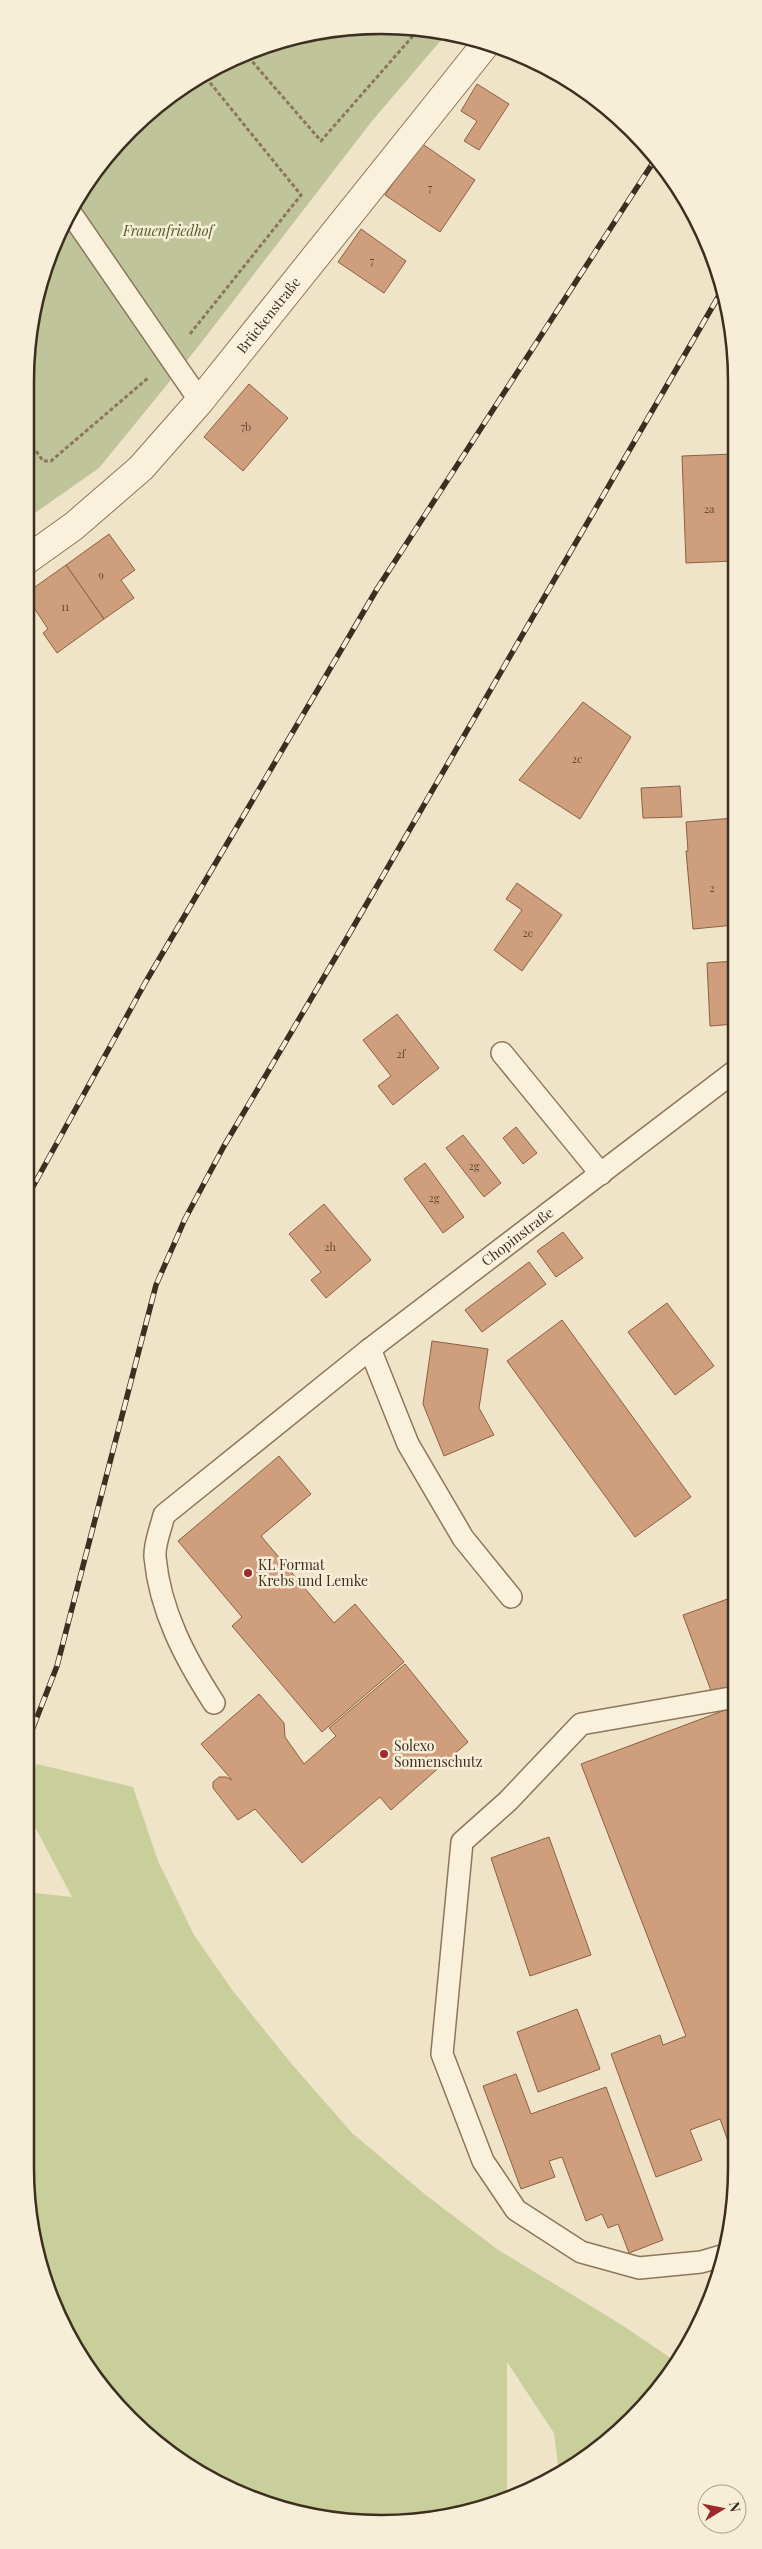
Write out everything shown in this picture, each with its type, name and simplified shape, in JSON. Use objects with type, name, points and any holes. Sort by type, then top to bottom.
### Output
[{"type":"street","name":"Brückenstraße","points":[[34,555],[74,526],[141,468],[200,401],[482,49]]},
{"type":"lane","points":[[74,218],[200,401]]},
{"type":"lane","points":[[502,1053],[601,1174]]},
{"type":"lane","name":"Chopinstraße","points":[[214,1702],[192,1669],[169,1624],[155,1555],[164,1515],[370,1349],[728,1076]]},
{"type":"lane","points":[[370,1349],[408,1444],[463,1538],[510,1597]]},
{"type":"lane","points":[[716,2258],[701,2262],[639,2268],[581,2252],[516,2210],[482,2161],[442,2054],[462,1842],[508,1801],[581,1724],[728,1698]]},
{"type":"path","points":[[250,59],[321,141],[413,35]]},
{"type":"path","points":[[34,448],[43,461],[51,461],[171,359],[301,195],[208,80]]},
{"type":"green space","name":"Frauenfriedhof","points":[[358,34],[404,34],[442,39],[372,121],[197,348],[99,468],[34,514],[34,358],[40,313],[52,269],[70,227],[92,188],[120,152],[152,120],[188,92],[227,70],[269,52],[313,40]]},
{"type":"green space","points":[[37,1764],[133,1787],[158,1861],[194,1935],[233,1991],[290,2062],[352,2133],[427,2196],[497,2249],[622,2325],[672,2359],[627,2414],[574,2457],[558,2467],[554,2433],[507,2362],[507,2492],[449,2509],[404,2515],[358,2515],[313,2509],[248,2489],[207,2469],[188,2457],[135,2414],[92,2361],[80,2342],[52,2280],[40,2236],[34,2191],[34,1893],[72,1897],[34,1825],[34,1769]]},
{"type":"building","points":[[477,84],[509,104],[479,150],[464,141],[477,121],[461,111]]},
{"type":"building","points":[[421,143],[475,180],[440,232],[385,195]]},
{"type":"building","points":[[361,229],[406,261],[384,293],[338,262]]},
{"type":"building","points":[[249,384],[288,418],[243,471],[204,437]]},
{"type":"building","points":[[728,454],[728,561],[686,563],[682,456]]},
{"type":"building","points":[[109,534],[135,570],[121,580],[134,598],[104,619],[66,565]]},
{"type":"building","points":[[66,565],[104,619],[57,653],[43,633],[48,629],[34,608],[34,588]]},
{"type":"building","points":[[583,702],[631,737],[580,819],[519,780]]},
{"type":"building","points":[[680,786],[682,817],[643,818],[641,788]]},
{"type":"building","points":[[728,818],[728,926],[693,929],[686,851],[688,851],[686,822]]},
{"type":"building","points":[[517,883],[562,915],[522,971],[494,950],[522,910],[506,899]]},
{"type":"building","points":[[728,962],[728,1025],[710,1026],[707,963]]},
{"type":"building","points":[[397,1014],[439,1068],[393,1105],[378,1086],[391,1076],[363,1040]]},
{"type":"building","points":[[516,1127],[537,1153],[523,1164],[503,1138]]},
{"type":"building","points":[[463,1135],[501,1183],[484,1197],[446,1148]]},
{"type":"building","points":[[425,1163],[464,1217],[443,1233],[404,1179]]},
{"type":"building","points":[[324,1204],[371,1260],[326,1298],[311,1280],[321,1272],[289,1234]]},
{"type":"building","points":[[563,1232],[583,1258],[556,1277],[537,1251]]},
{"type":"building","points":[[529,1262],[546,1284],[482,1332],[465,1310]]},
{"type":"building","points":[[667,1303],[714,1366],[675,1395],[628,1332]]},
{"type":"building","points":[[562,1320],[691,1497],[635,1537],[507,1361]]},
{"type":"building","points":[[432,1341],[488,1349],[479,1408],[494,1435],[444,1456],[423,1404]]},
{"type":"building","name":"KL Format Krebs und Lemke","points":[[279,1456],[311,1494],[261,1536],[334,1623],[355,1604],[404,1662],[322,1732],[232,1626],[242,1617],[178,1541]]},
{"type":"building","points":[[728,1599],[728,1690],[713,1696],[683,1615]]},
{"type":"building","name":"Solexo Sonnenschutz","points":[[405,1664],[468,1742],[391,1810],[380,1797],[302,1863],[255,1809],[238,1820],[213,1788],[213,1782],[219,1777],[226,1777],[232,1780],[201,1744],[259,1694],[284,1723],[285,1737],[304,1764],[336,1736],[329,1728]]},
{"type":"building","points":[[728,1709],[728,2141],[720,2119],[690,2130],[702,2160],[656,2177],[611,2054],[660,2035],[663,2045],[686,2036],[581,1764]]},
{"type":"building","points":[[549,1837],[591,1955],[530,1976],[491,1858]]},
{"type":"building","points":[[577,2009],[600,2069],[538,2092],[517,2032]]},
{"type":"building","points":[[516,2074],[531,2114],[606,2087],[663,2240],[629,2253],[618,2224],[608,2228],[602,2214],[586,2221],[562,2157],[549,2161],[555,2177],[521,2189],[483,2086]]},
{"type":"railway","points":[[34,1185],[145,983],[377,589],[652,165]]},
{"type":"railway","points":[[34,1725],[57,1666],[156,1285],[185,1219],[224,1146],[344,943],[718,298]]},
{"type":"place","name":"KL Format Krebs und Lemke","points":[[248,1573]]},
{"type":"place","name":"Solexo Sonnenschutz","points":[[384,1754]]}]
